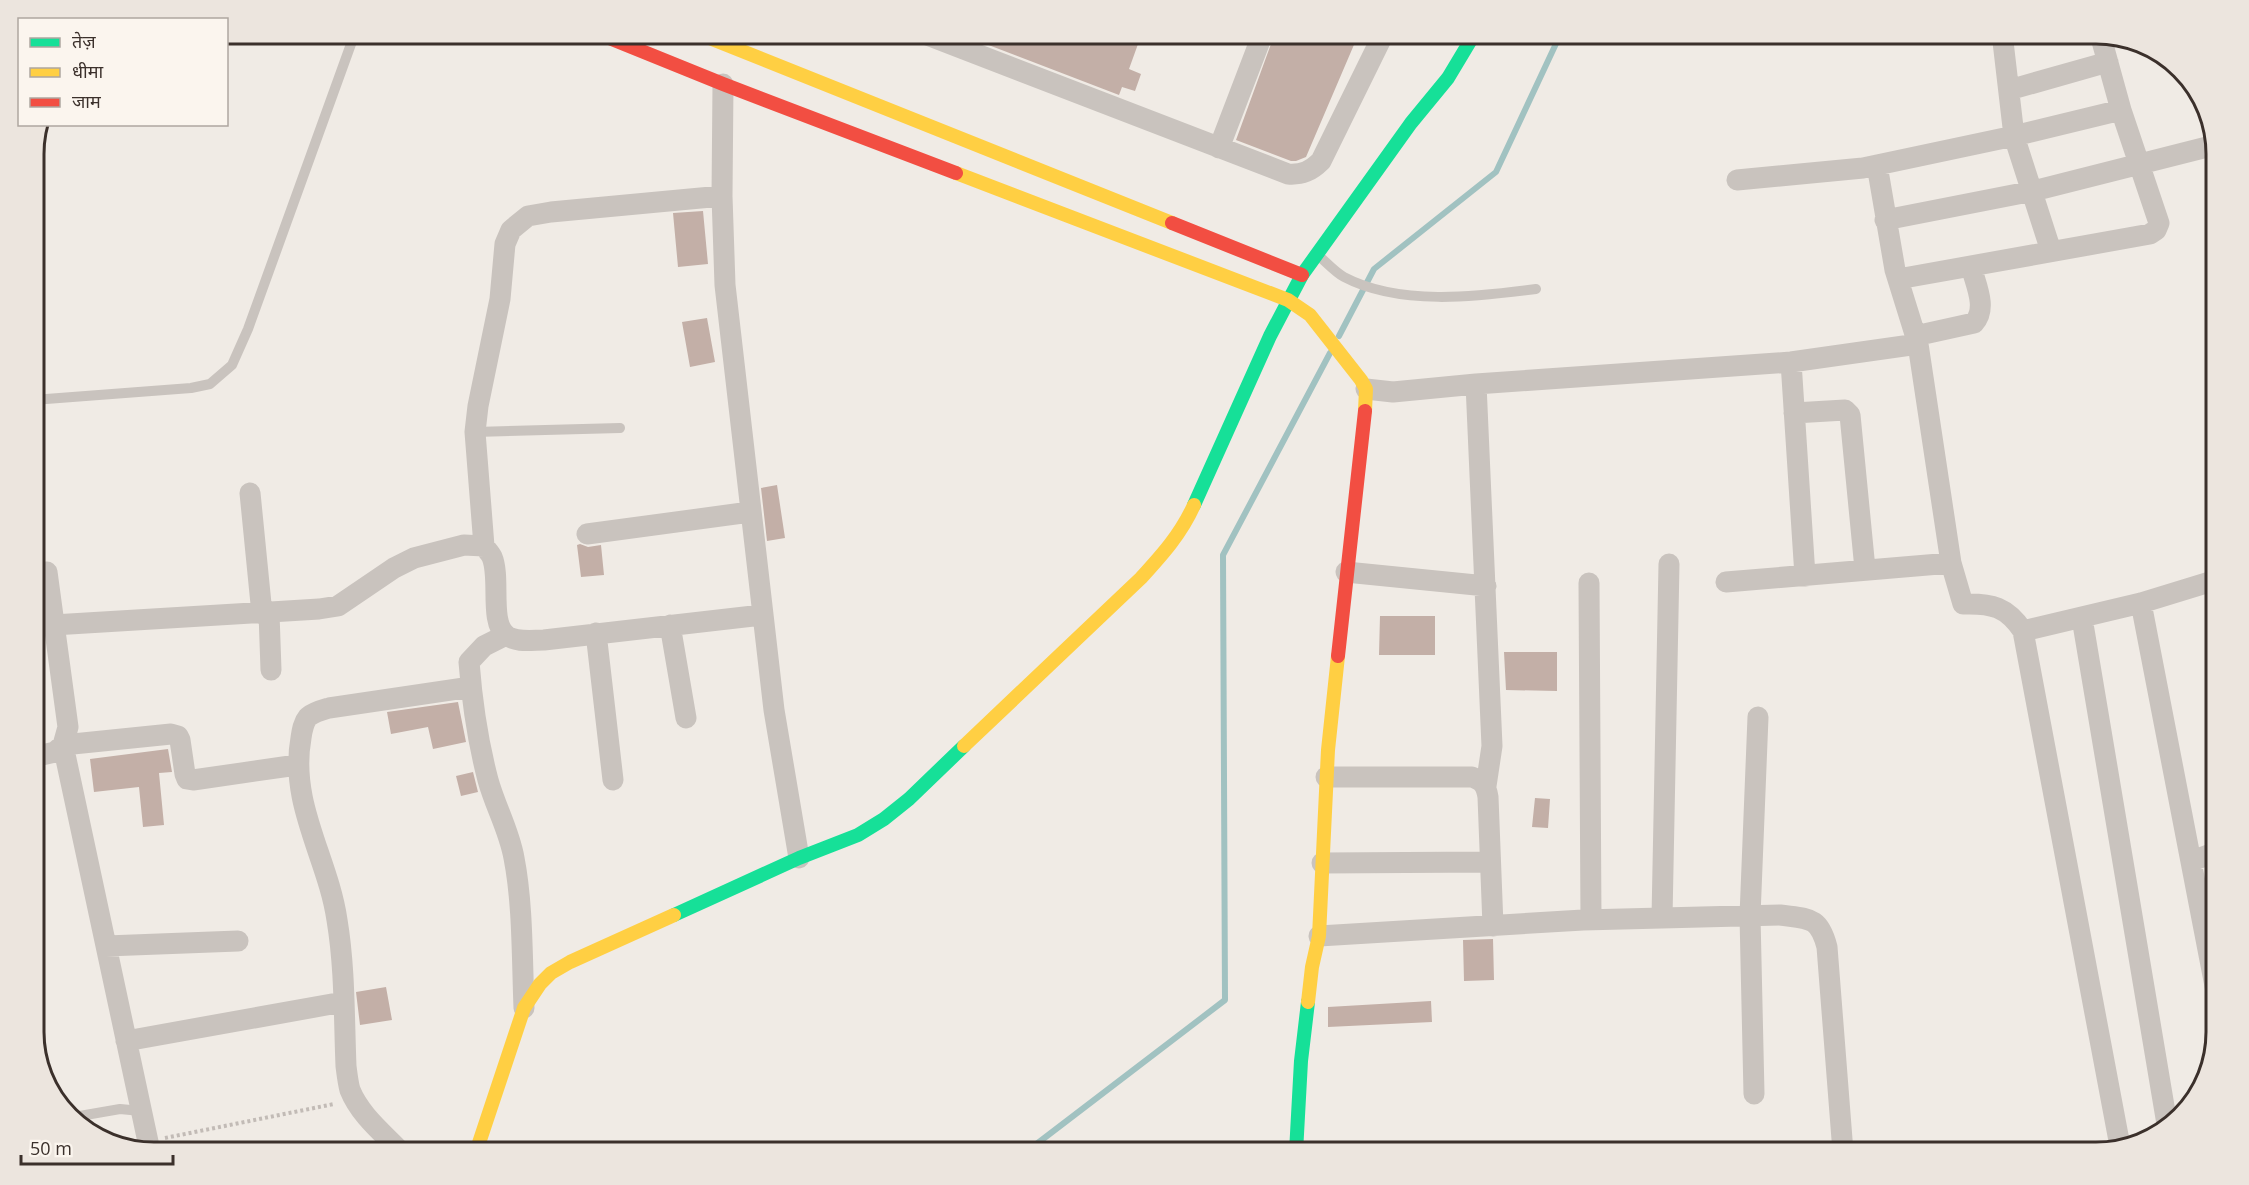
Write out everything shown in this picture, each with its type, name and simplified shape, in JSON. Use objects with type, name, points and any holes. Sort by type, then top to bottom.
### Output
[{"type":"street","points":[[624,44],[1288,300],[1310,315],[1354,371],[1365,389],[1366,401],[1326,777],[1319,936],[1312,967],[1300,1061],[1296,1142]]},
{"type":"street","points":[[725,44],[1302,274]]},
{"type":"street","points":[[950,44],[1288,174],[1299,174],[1313,169],[1321,161],[1379,44]]},
{"type":"street","points":[[1219,148],[1257,44]]},
{"type":"street","points":[[479,1142],[524,1008],[540,984],[551,973],[570,962],[799,858],[858,835],[884,819],[909,799],[1141,578],[1167,550],[1187,520],[1302,274],[1318,255],[1411,123],[1448,78],[1468,44]]},
{"type":"street","points":[[2003,44],[2014,136],[2051,251]]},
{"type":"street","points":[[1898,279],[2150,234],[2157,230],[2159,223],[2138,165],[2103,44]]},
{"type":"street","points":[[2009,90],[2108,62]]},
{"type":"street","points":[[723,84],[722,196],[725,285],[774,710],[799,858]]},
{"type":"street","points":[[1737,180],[1877,165],[2014,136],[2121,110]]},
{"type":"street","points":[[1885,220],[2033,190],[2205,148]]},
{"type":"street","points":[[1877,165],[1885,220],[1898,279],[1916,340],[1951,563],[1963,604],[1978,603],[2002,608],[2014,618],[2024,632],[2119,1139]]},
{"type":"street","points":[[722,196],[528,216],[511,230],[505,244],[500,299],[478,406],[475,432],[484,546],[492,556],[496,574],[498,623],[506,635],[520,640],[762,615]]},
{"type":"street","points":[[1365,389],[1393,392],[1791,362],[1916,340],[1974,323],[1980,317],[1981,306],[1971,266]]},
{"type":"street","points":[[1791,362],[1805,576]]},
{"type":"street","points":[[1476,384],[1492,746],[1486,786],[1492,926]]},
{"type":"street","points":[[1794,413],[1845,410],[1850,415],[1864,568]]},
{"type":"street","points":[[250,494],[271,670]]},
{"type":"street","points":[[587,534],[750,512]]},
{"type":"street","points":[[53,625],[266,614],[338,606],[394,568],[414,558],[464,545],[484,546]]},
{"type":"street","points":[[1726,582],[1805,576],[1864,568],[1951,563]]},
{"type":"street","points":[[1662,918],[1669,564]]},
{"type":"street","points":[[47,572],[68,727],[63,745],[148,1142]]},
{"type":"street","points":[[1346,572],[1485,586]]},
{"type":"street","points":[[1589,583],[1591,920]]},
{"type":"street","points":[[2024,632],[2141,603],[2205,583]]},
{"type":"street","points":[[2141,603],[2206,936]]},
{"type":"street","points":[[2082,618],[2166,1116]]},
{"type":"street","points":[[670,625],[686,718]]},
{"type":"street","points":[[596,633],[613,780]]},
{"type":"street","points":[[506,635],[484,646],[469,662],[471,687],[488,780],[506,826],[514,859],[518,888],[524,1008]]},
{"type":"street","points":[[391,1142],[371,1121],[350,1088],[346,1066],[337,920],[330,886],[299,785],[297,765],[303,726],[308,718],[318,711],[329,708],[471,687]]},
{"type":"street","points":[[1754,1094],[1750,916],[1758,717]]},
{"type":"street","points":[[44,754],[55,752],[63,745],[171,734],[178,736],[180,740],[187,779],[194,780],[297,765]]},
{"type":"street","points":[[1326,777],[1472,777],[1481,780],[1486,786]]},
{"type":"street","points":[[2192,861],[2206,856]]},
{"type":"street","points":[[1322,863],[1490,862]]},
{"type":"street","points":[[1319,936],[1591,920],[1780,915],[1811,920],[1822,930],[1827,947],[1842,1142]]},
{"type":"street","points":[[106,946],[238,940]]},
{"type":"street","points":[[126,1041],[343,1002]]},
{"type":"lane","points":[[44,399],[191,388],[210,384],[232,364],[252,318],[351,44]]},
{"type":"lane","points":[[1318,255],[1343,276],[1382,292],[1429,296],[1503,293],[1536,289]]},
{"type":"lane","points":[[475,432],[620,428]]},
{"type":"lane","points":[[83,1115],[120,1108],[141,1111]]},
{"type":"path","points":[[171,1142],[356,1100]]},
{"type":"building","points":[[986,44],[1138,44],[1129,69],[1141,74],[1135,91],[1122,87],[1119,95]]},
{"type":"building","points":[[1271,44],[1354,44],[1306,157],[1291,161],[1236,140]]},
{"type":"building","points":[[703,211],[708,264],[678,267],[673,213]]},
{"type":"building","points":[[707,318],[715,362],[690,367],[682,322]]},
{"type":"building","points":[[777,485],[785,538],[767,541],[761,488]]},
{"type":"building","points":[[577,545],[588,547],[601,545],[604,575],[581,577]]},
{"type":"building","points":[[1380,616],[1435,616],[1435,655],[1379,655]]},
{"type":"building","points":[[1504,652],[1557,652],[1557,691],[1506,690]]},
{"type":"building","points":[[458,702],[466,742],[433,749],[428,727],[391,734],[387,712]]},
{"type":"building","points":[[168,749],[172,772],[159,773],[164,825],[143,827],[139,787],[94,792],[90,759]]},
{"type":"building","points":[[473,772],[478,792],[461,796],[456,776]]},
{"type":"building","points":[[1535,798],[1550,799],[1548,828],[1532,827]]},
{"type":"building","points":[[1493,939],[1494,980],[1464,981],[1463,940]]},
{"type":"building","points":[[386,987],[392,1020],[360,1025],[356,992]]},
{"type":"building","points":[[1431,1001],[1432,1022],[1328,1027],[1328,1007]]},
{"type":"waterway","points":[[1339,336],[1374,269],[1496,172],[1556,44]]},
{"type":"waterway","points":[[1039,1142],[1225,1000],[1223,555],[1330,353]]},
{"type":"traffic: fast","points":[[1194,505],[1270,336],[1302,275],[1411,123],[1448,78],[1468,44]]},
{"type":"traffic: fast","points":[[674,915],[799,858],[858,835],[884,819],[909,799],[964,746]]},
{"type":"traffic: fast","points":[[1297,1142],[1301,1061],[1308,1002]]},
{"type":"traffic: slow","points":[[724,44],[1172,223]]},
{"type":"traffic: slow","points":[[956,173],[1288,300],[1310,315],[1361,380],[1366,389],[1365,411]]},
{"type":"traffic: slow","points":[[964,746],[1141,578],[1177,535],[1194,505]]},
{"type":"traffic: slow","points":[[1308,1002],[1312,967],[1319,936],[1328,750],[1338,656]]},
{"type":"traffic: slow","points":[[479,1142],[524,1008],[540,984],[551,973],[570,962],[674,915]]},
{"type":"traffic: jam","points":[[624,44],[956,173]]},
{"type":"traffic: jam","points":[[1172,223],[1302,275]]},
{"type":"traffic: jam","points":[[1338,656],[1365,411]]}]
